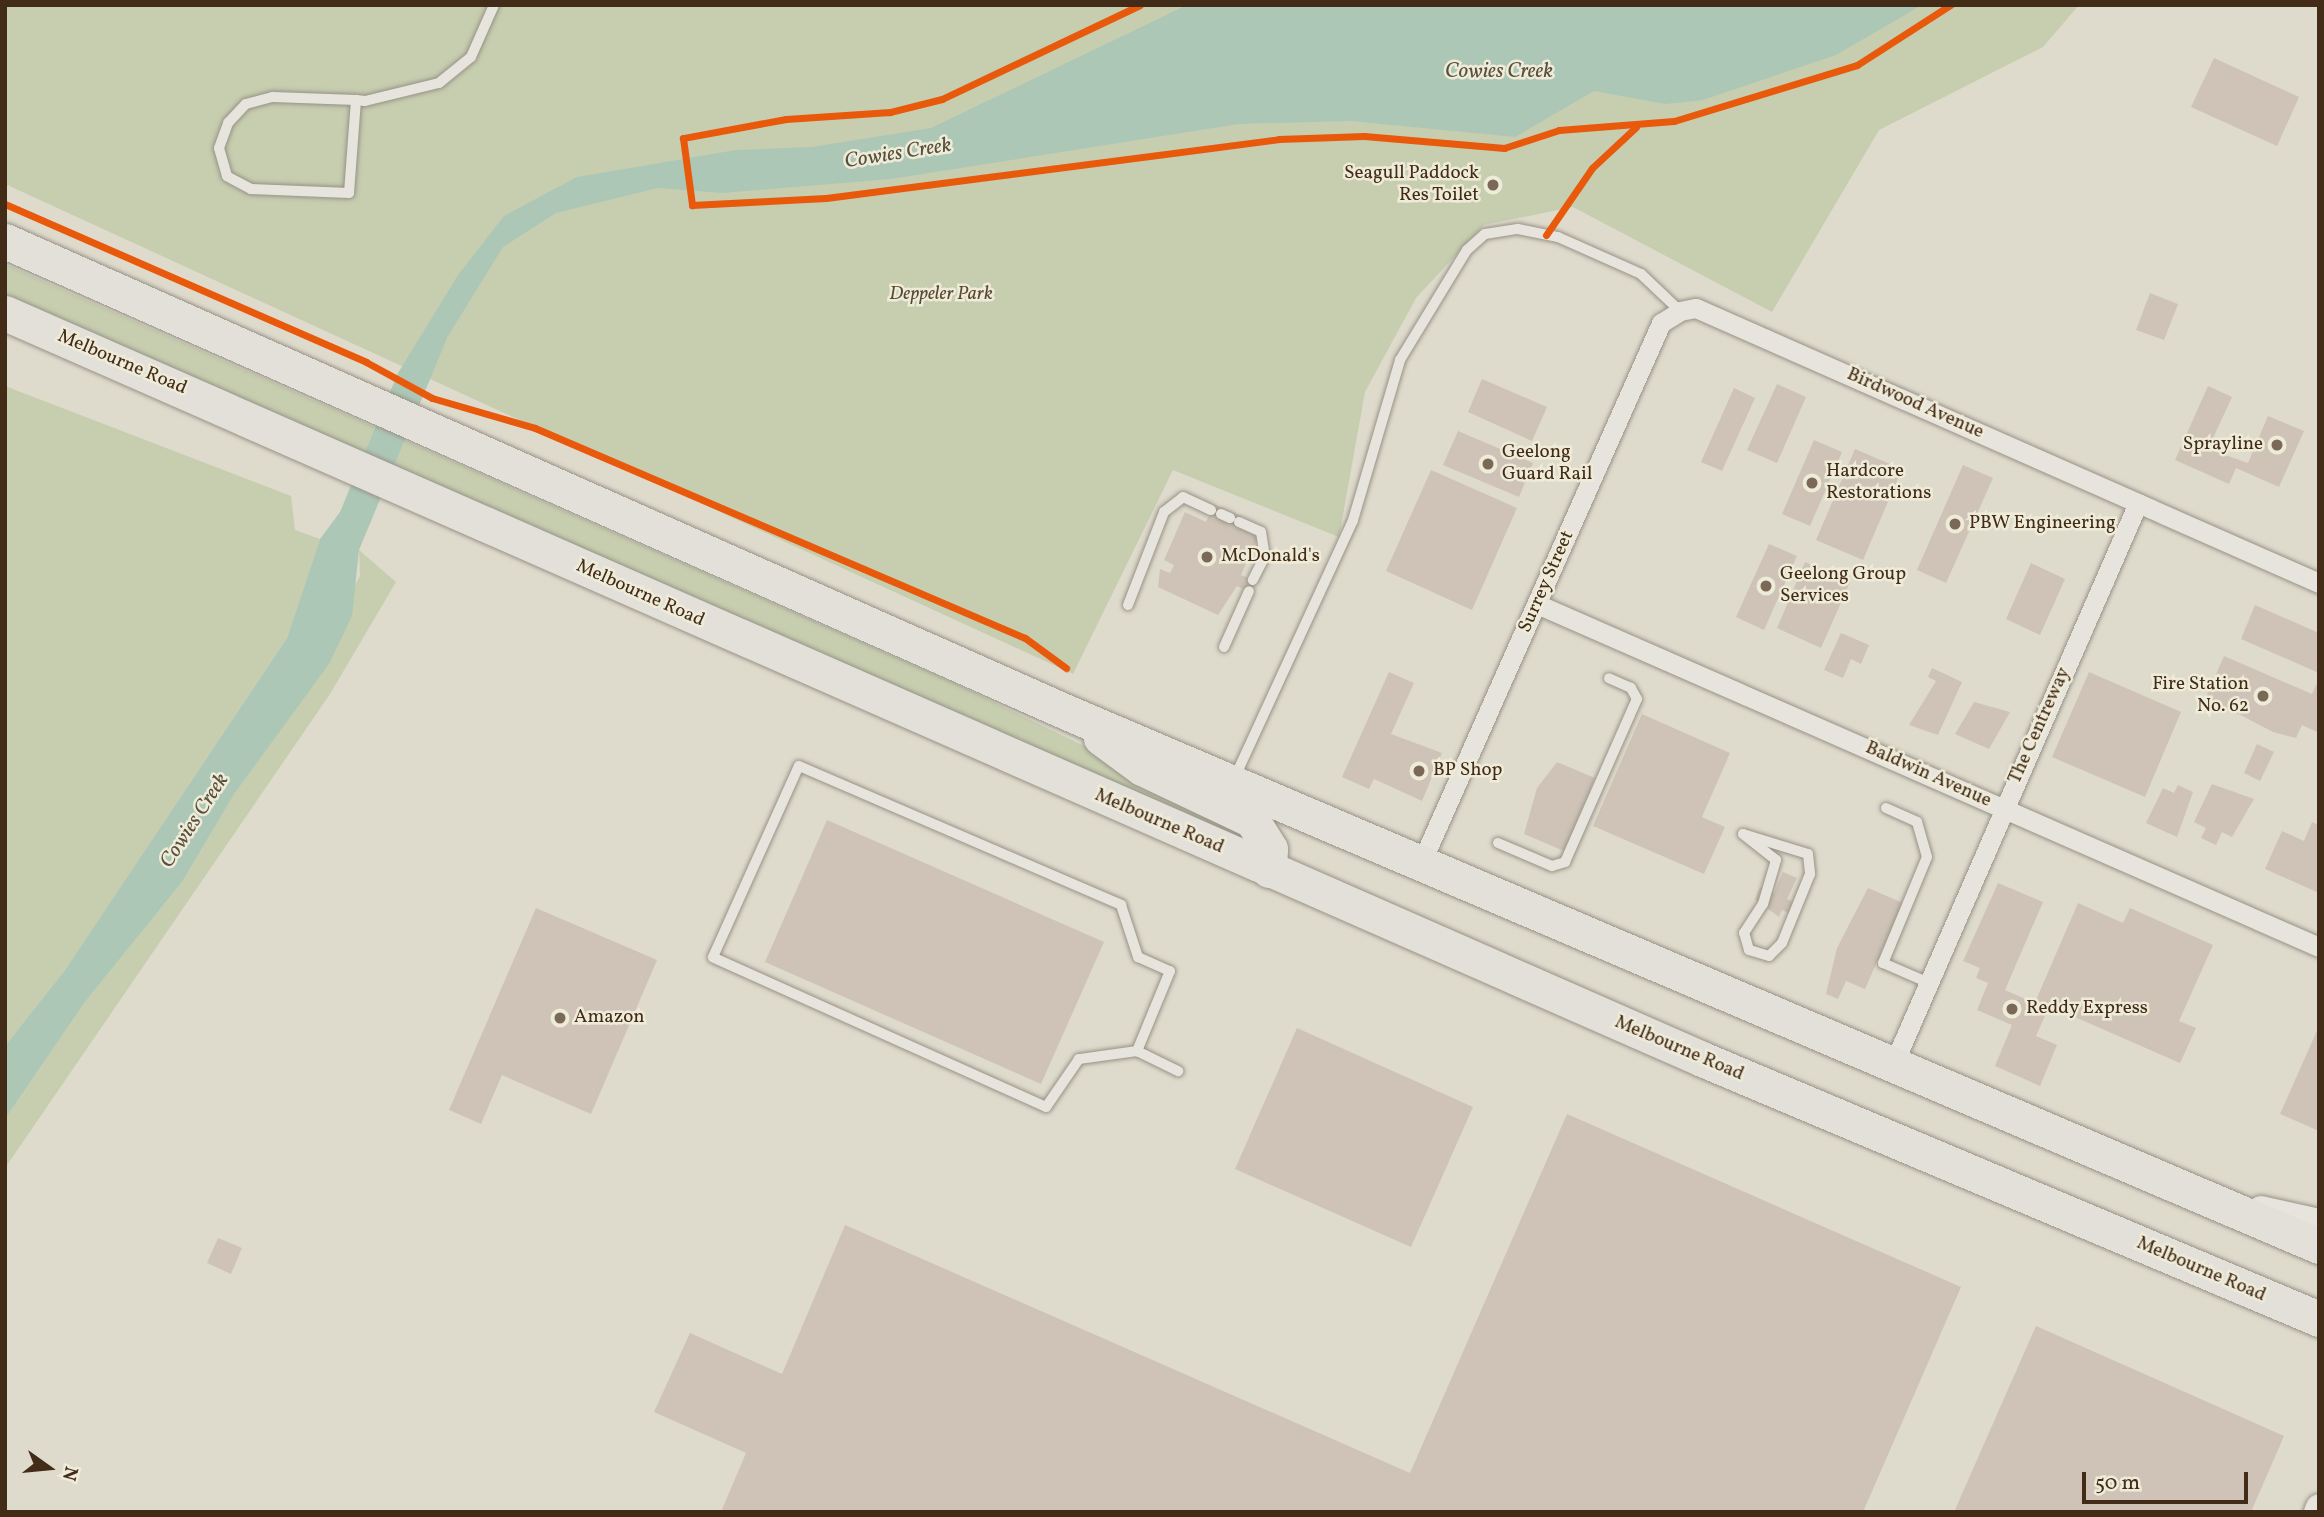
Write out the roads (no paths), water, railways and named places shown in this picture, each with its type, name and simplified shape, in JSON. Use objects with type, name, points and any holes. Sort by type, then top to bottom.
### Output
[{"type":"highway","points":[[5,241],[1071,713],[1234,779],[2194,1195],[2319,1246]]},
{"type":"highway","name":"Melbourne Road","points":[[5,313],[1269,870],[2319,1319]]},
{"type":"highway","points":[[1071,713],[1142,768],[1252,820],[1270,849],[1269,870]]},
{"type":"main road","points":[[2194,1195],[2319,1222]]},
{"type":"street","name":"Birdwood Avenue","points":[[1680,311],[1696,308],[2319,583]]},
{"type":"street","name":"Surrey Street","points":[[1422,861],[1661,323],[1680,311]]},
{"type":"street","name":"The Centreway","points":[[1893,1065],[2138,503]]},
{"type":"street","name":"Baldwin Avenue","points":[[1538,604],[2319,947]]},
{"type":"lane","points":[[356,100],[349,193],[251,189],[227,176],[219,148],[228,123],[246,104],[273,97],[356,100],[439,83],[471,57],[494,5]]},
{"type":"lane","points":[[1234,779],[1353,520],[1379,420],[1422,314],[1485,234],[1518,229],[1602,252],[1641,274],[1680,311]]},
{"type":"lane","points":[[1128,605],[1164,512],[1183,497],[1261,532],[1265,556],[1253,580]]},
{"type":"lane","points":[[1224,647],[1249,591]]},
{"type":"lane","points":[[1498,843],[1552,866],[1565,862],[1637,699],[1631,688],[1609,678]]},
{"type":"lane","points":[[1137,1051],[1170,971],[1138,957],[1122,905],[799,766],[713,957],[1046,1107],[1079,1059],[1137,1051],[1178,1071]]},
{"type":"lane","points":[[1886,808],[1917,822],[1927,858],[1883,962],[1929,983]]},
{"type":"lane","points":[[1743,834],[1808,854],[1811,874],[1782,943],[1769,956],[1749,950],[1744,933],[1763,904],[1776,860],[1743,834]]},
{"type":"water","name":"Cowies Creek","points":[[1187,5],[1922,5],[1836,55],[1703,100],[1665,104],[1594,91],[1515,137],[1351,121],[1239,124],[891,179],[722,193],[658,188],[556,213],[503,247],[448,336],[359,550],[352,616],[329,664],[234,794],[182,882],[85,1002],[5,1119],[5,1046],[65,970],[287,638],[320,539],[340,512],[398,373],[458,275],[504,216],[577,177],[736,150],[812,147],[931,128]]},
{"type":"place","name":"Seagull Paddock Res Toilet","points":[[1493,185]]},
{"type":"place","name":"Sprayline","points":[[2277,445]]},
{"type":"place","name":"Geelong Guard Rail","points":[[1488,464]]},
{"type":"place","name":"Hardcore Restorations","points":[[1812,483]]},
{"type":"place","name":"PBW Engineering","points":[[1955,524]]},
{"type":"place","name":"McDonald's","points":[[1207,557]]},
{"type":"place","name":"Geelong Group Services","points":[[1766,586]]},
{"type":"place","name":"Fire Station No. 62","points":[[2263,696]]},
{"type":"place","name":"BP Shop","points":[[1419,771]]},
{"type":"place","name":"Reddy Express","points":[[2012,1009]]},
{"type":"place","name":"Amazon","points":[[560,1018]]},
{"type":"park label","name":"Deppeler Park","points":[[941,295]]}]
